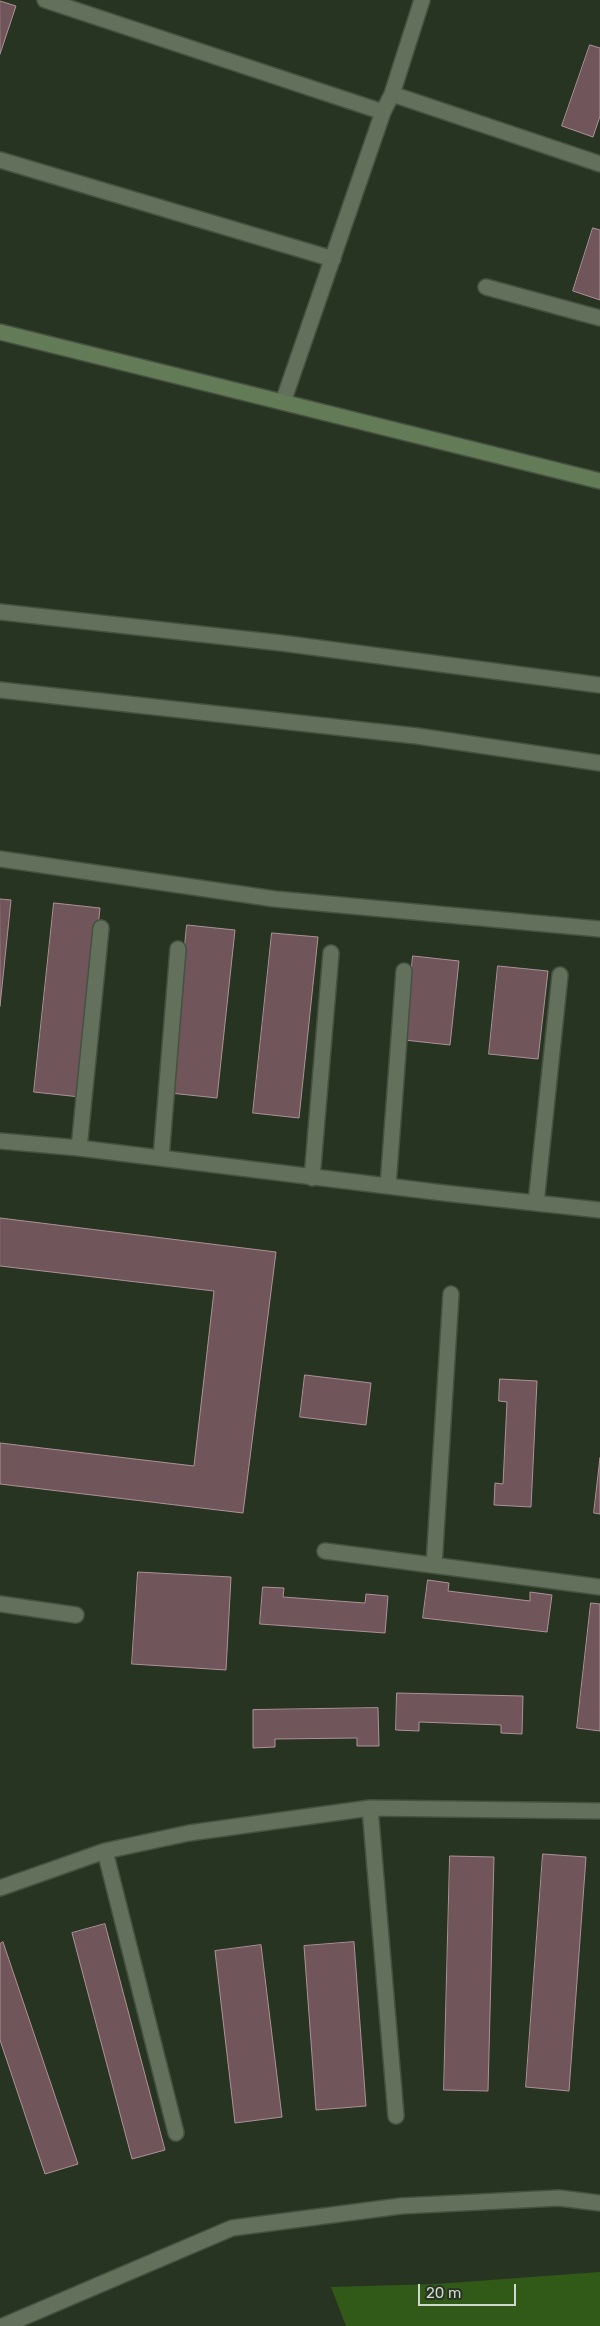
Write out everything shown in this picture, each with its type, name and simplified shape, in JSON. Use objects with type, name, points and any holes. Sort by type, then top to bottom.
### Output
[{"type":"street","points":[[45,0],[383,112]]},
{"type":"street","points":[[283,402],[383,112],[392,94],[422,0]]},
{"type":"street","points":[[392,94],[600,164]]},
{"type":"street","points":[[0,160],[333,259]]},
{"type":"street","points":[[486,287],[600,318]]},
{"type":"street","points":[[0,332],[600,481]]},
{"type":"street","points":[[0,612],[281,644],[600,685]]},
{"type":"street","points":[[0,690],[416,736],[600,763]]},
{"type":"street","points":[[0,859],[275,899],[600,929]]},
{"type":"street","points":[[79,1148],[101,928]]},
{"type":"street","points":[[161,1158],[178,948]]},
{"type":"street","points":[[312,1178],[332,953]]},
{"type":"street","points":[[388,1186],[404,971]]},
{"type":"street","points":[[536,1203],[560,975]]},
{"type":"street","points":[[0,1140],[79,1148],[312,1178],[600,1210]]},
{"type":"street","points":[[434,1565],[451,1294]]},
{"type":"street","points":[[325,1551],[600,1587]]},
{"type":"street","points":[[0,1604],[76,1615]]},
{"type":"street","points":[[370,1808],[396,2116]]},
{"type":"street","points":[[0,1888],[105,1851],[189,1833],[370,1808],[600,1811]]},
{"type":"street","points":[[105,1851],[176,2133]]},
{"type":"street","points":[[4,2326],[232,2228],[401,2206],[559,2198],[600,2203]]},
{"type":"green space","points":[[600,2272],[600,2326],[346,2326],[331,2287],[436,2284]]},
{"type":"building","points":[[0,1],[16,6],[0,54]]},
{"type":"building","points":[[590,45],[600,48],[600,116],[593,137],[562,126]]},
{"type":"building","points":[[593,228],[600,230],[600,300],[573,291]]},
{"type":"building","points":[[0,899],[11,900],[0,1006]]},
{"type":"building","points":[[54,903],[100,908],[80,1097],[34,1092]]},
{"type":"building","points":[[187,925],[235,930],[217,1098],[170,1093]]},
{"type":"building","points":[[272,933],[318,937],[299,1118],[253,1113]]},
{"type":"building","points":[[413,956],[459,961],[450,1045],[404,1040]]},
{"type":"building","points":[[498,966],[548,971],[538,1059],[489,1054]]},
{"type":"building","points":[[0,1218],[276,1252],[243,1513],[0,1484],[0,1443],[194,1466],[214,1291],[0,1266]]},
{"type":"building","points":[[305,1375],[371,1383],[366,1425],[300,1417]]},
{"type":"building","points":[[500,1379],[537,1381],[531,1507],[494,1505],[495,1483],[503,1484],[507,1402],[499,1401]]},
{"type":"building","points":[[600,1458],[600,1514],[594,1513]]},
{"type":"building","points":[[138,1572],[231,1577],[226,1670],[132,1664]]},
{"type":"building","points":[[428,1580],[449,1583],[448,1591],[530,1601],[530,1592],[552,1595],[547,1632],[423,1618]]},
{"type":"building","points":[[263,1587],[284,1588],[283,1597],[365,1603],[366,1594],[388,1596],[385,1633],[260,1624]]},
{"type":"building","points":[[591,1603],[600,1604],[600,1731],[577,1728]]},
{"type":"building","points":[[397,1693],[523,1696],[522,1734],[501,1733],[501,1725],[419,1722],[419,1731],[396,1730]]},
{"type":"building","points":[[378,1708],[379,1746],[357,1746],[357,1738],[275,1739],[275,1747],[253,1748],[253,1710]]},
{"type":"building","points":[[543,1854],[586,1857],[569,2091],[526,2087]]},
{"type":"building","points":[[450,1856],[494,1857],[488,2091],[444,2090]]},
{"type":"building","points":[[105,1924],[165,2150],[132,2159],[72,1933]]},
{"type":"building","points":[[3,1942],[78,2164],[45,2174],[0,2040],[0,1944]]},
{"type":"building","points":[[354,1942],[366,2106],[316,2110],[304,1946]]},
{"type":"building","points":[[261,1945],[282,2117],[235,2123],[215,1951]]}]
